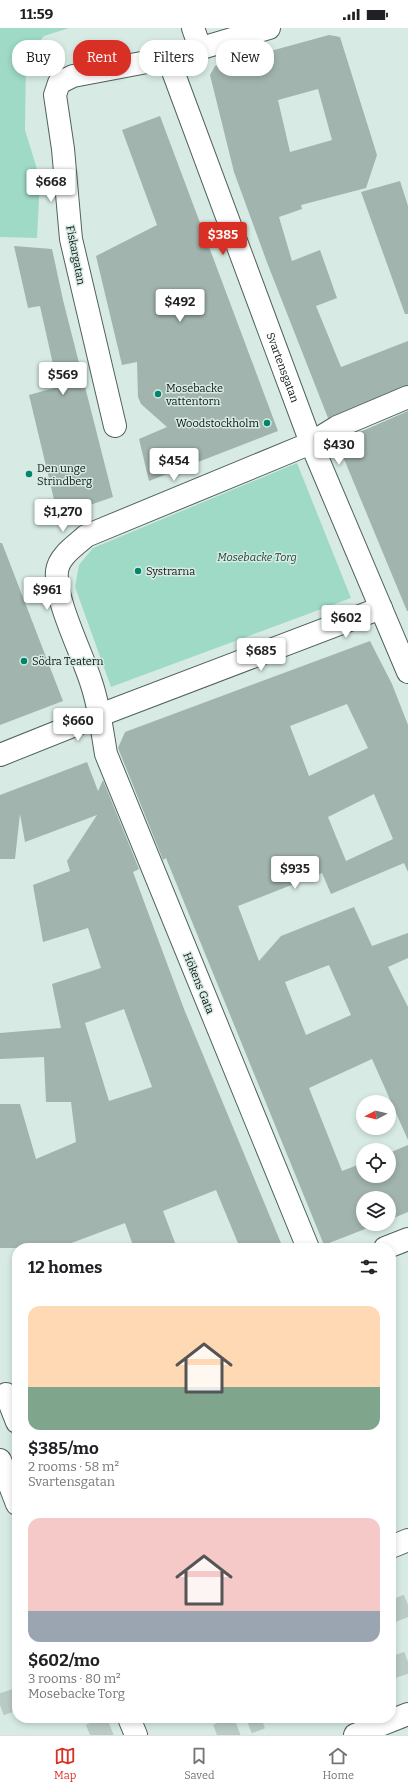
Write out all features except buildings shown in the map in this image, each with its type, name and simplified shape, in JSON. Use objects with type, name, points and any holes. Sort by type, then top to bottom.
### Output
[{"type":"street","name":"Fiskargatan","points":[[196,38],[269,28]]},
{"type":"street","name":"Fiskargatan","points":[[115,426],[71,238],[63,149],[55,96],[58,83],[73,76],[139,63]]},
{"type":"street","name":"Svartensgatan","points":[[175,76],[311,443],[408,672]]},
{"type":"street","points":[[100,715],[92,683],[57,590],[57,570],[64,556],[86,536],[311,443],[337,427],[408,397]]},
{"type":"street","points":[[0,755],[100,715],[381,608]]},
{"type":"street","name":"Hökens Gata","points":[[100,715],[106,754],[306,1243]]},
{"type":"street","points":[[396,1244],[408,1239]]},
{"type":"street","points":[[8,1394],[12,1406]]},
{"type":"street","points":[[0,1460],[12,1491]]},
{"type":"street","points":[[396,1545],[408,1540]]},
{"type":"street","points":[[396,1719],[408,1714]]},
{"type":"street","points":[[131,1723],[136,1735]]},
{"type":"street","points":[[355,1735],[385,1723]]},
{"type":"green space","points":[[0,28],[69,28],[44,36],[41,40],[12,40],[12,76],[26,76],[25,130],[40,179],[37,238],[0,237]]},
{"type":"green space","name":"Mosebacke Torg","points":[[297,463],[351,598],[111,687],[75,587],[79,565],[93,548]]},
{"type":"tunnel","points":[[396,1610],[408,1605]]},
{"type":"tunnel","points":[[396,1666],[408,1662]]},
{"type":"tunnel","points":[[0,1705],[12,1701]]},
{"type":"tunnel","points":[[90,1735],[120,1723]]},
{"type":"tunnel","points":[[217,1735],[248,1723]]},
{"type":"place","name":"Mosebacke vattentorn","points":[[158,394]]},
{"type":"place","name":"Woodstockholm","points":[[267,423]]},
{"type":"place","name":"Den unge Strindberg","points":[[29,474]]},
{"type":"place","name":"Systrarna","points":[[138,571]]},
{"type":"place","name":"Södra Teatern","points":[[24,661]]}]
